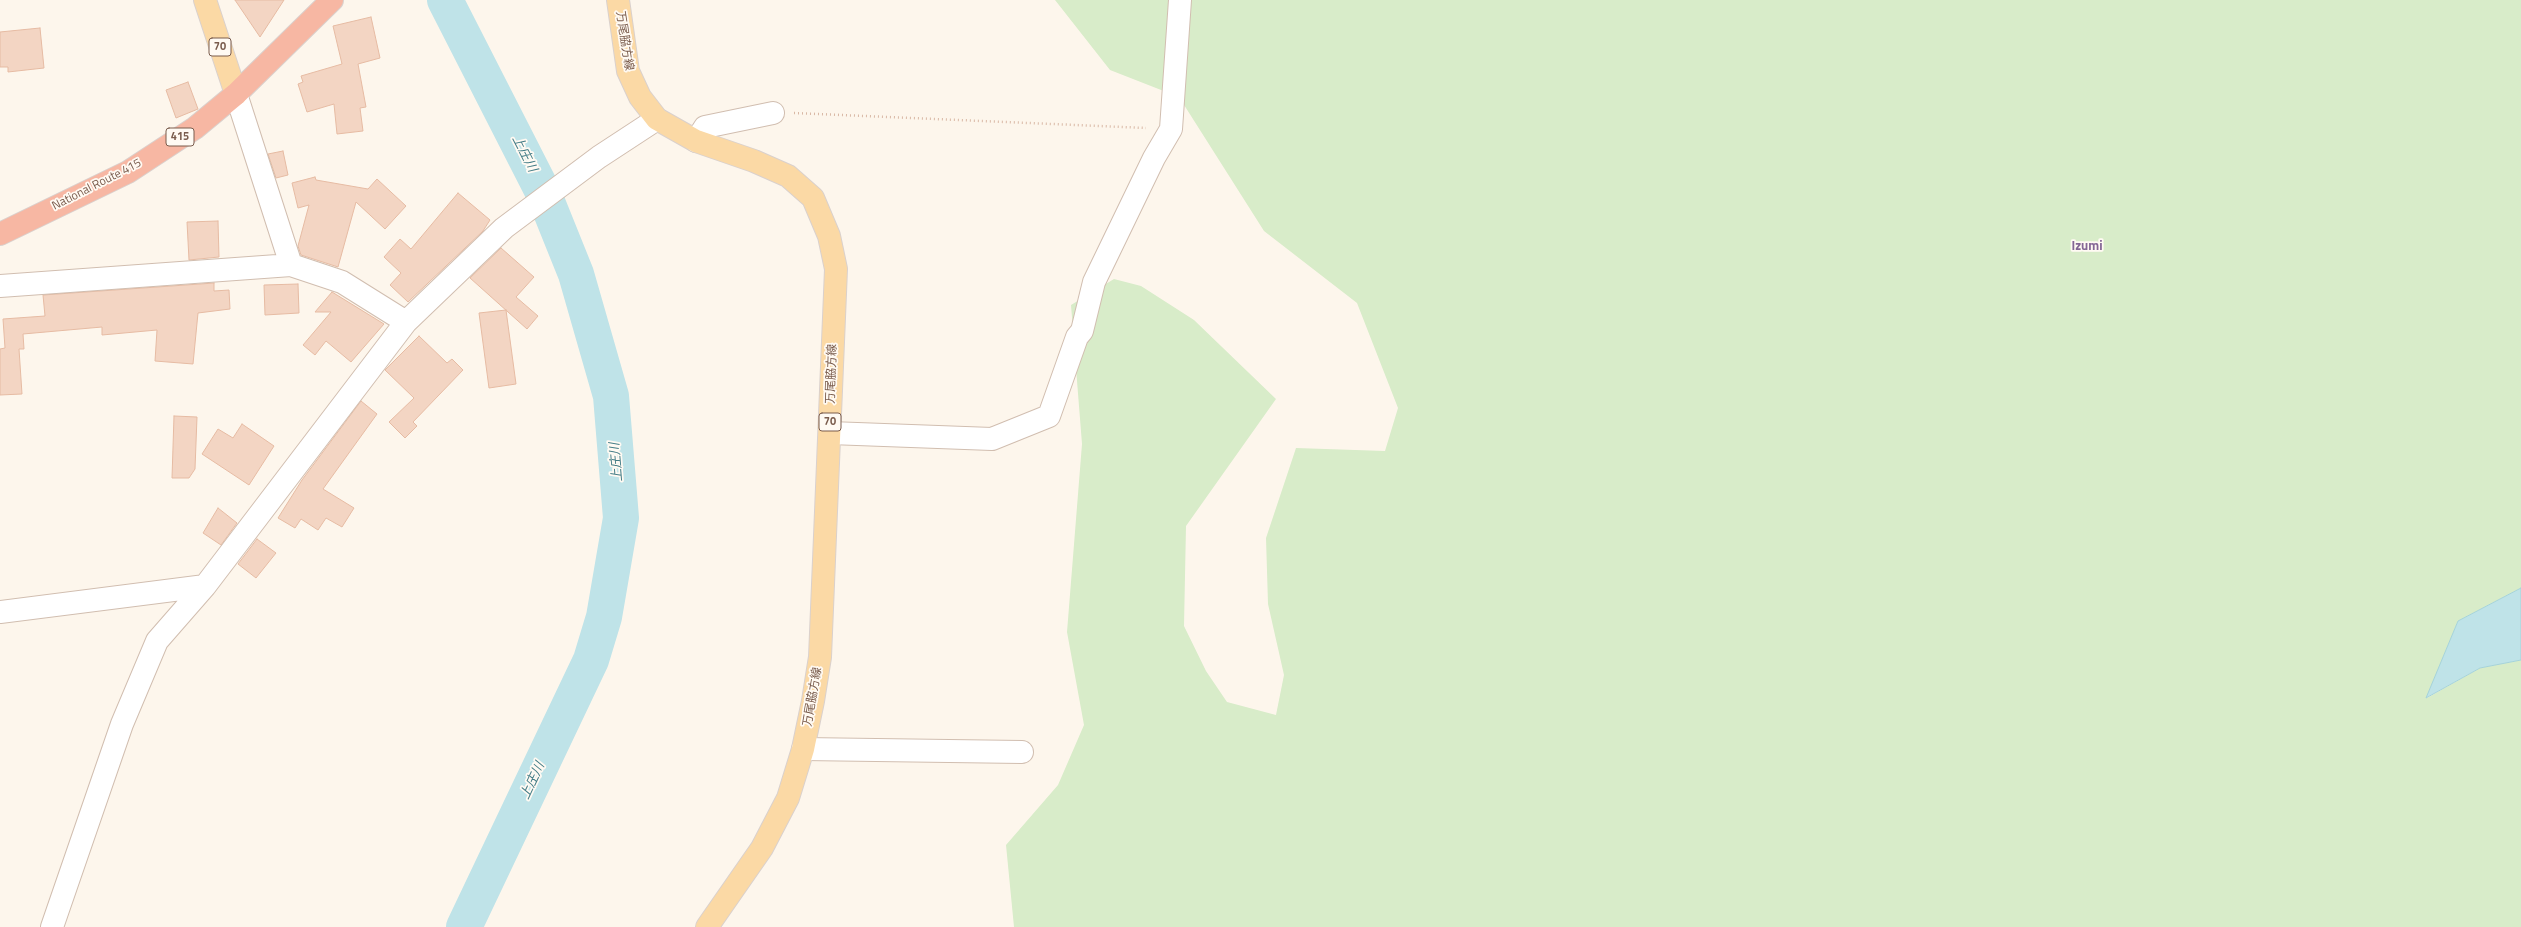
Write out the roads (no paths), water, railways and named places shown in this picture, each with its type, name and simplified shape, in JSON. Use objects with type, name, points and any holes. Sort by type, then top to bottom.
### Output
[{"type":"highway","name":"National Route 415","points":[[0,234],[128,172],[195,128],[236,94],[332,0]]},
{"type":"main road","name":"70","points":[[204,0],[236,94]]},
{"type":"main road","name":"万尾脇方線","points":[[618,0],[628,72],[640,97],[657,119],[696,141],[754,161],[788,176],[813,198],[822,215],[836,269],[820,657],[803,749],[788,798],[762,848],[706,927]]},
{"type":"street","points":[[830,432],[992,439],[1049,416],[1077,337],[1082,331],[1094,282],[1154,158],[1171,130],[1180,0]]},
{"type":"street","points":[[236,94],[291,265]]},
{"type":"street","points":[[696,141],[705,127],[773,113]]},
{"type":"street","points":[[52,927],[122,724],[158,641],[205,586],[406,322],[504,228],[599,157],[657,119]]},
{"type":"street","points":[[0,286],[291,265],[342,282],[406,322]]},
{"type":"street","points":[[0,612],[205,586]]},
{"type":"street","points":[[803,749],[1022,752]]},
{"type":"water","points":[[2521,588],[2521,660],[2480,668],[2426,698],[2458,621]]},
{"type":"waterway","name":"上庄川","points":[[445,0],[543,192],[576,274],[611,396],[621,518],[604,617],[591,660],[464,927]]},
{"type":"district","name":"Izumi","points":[[2087,247]]}]
